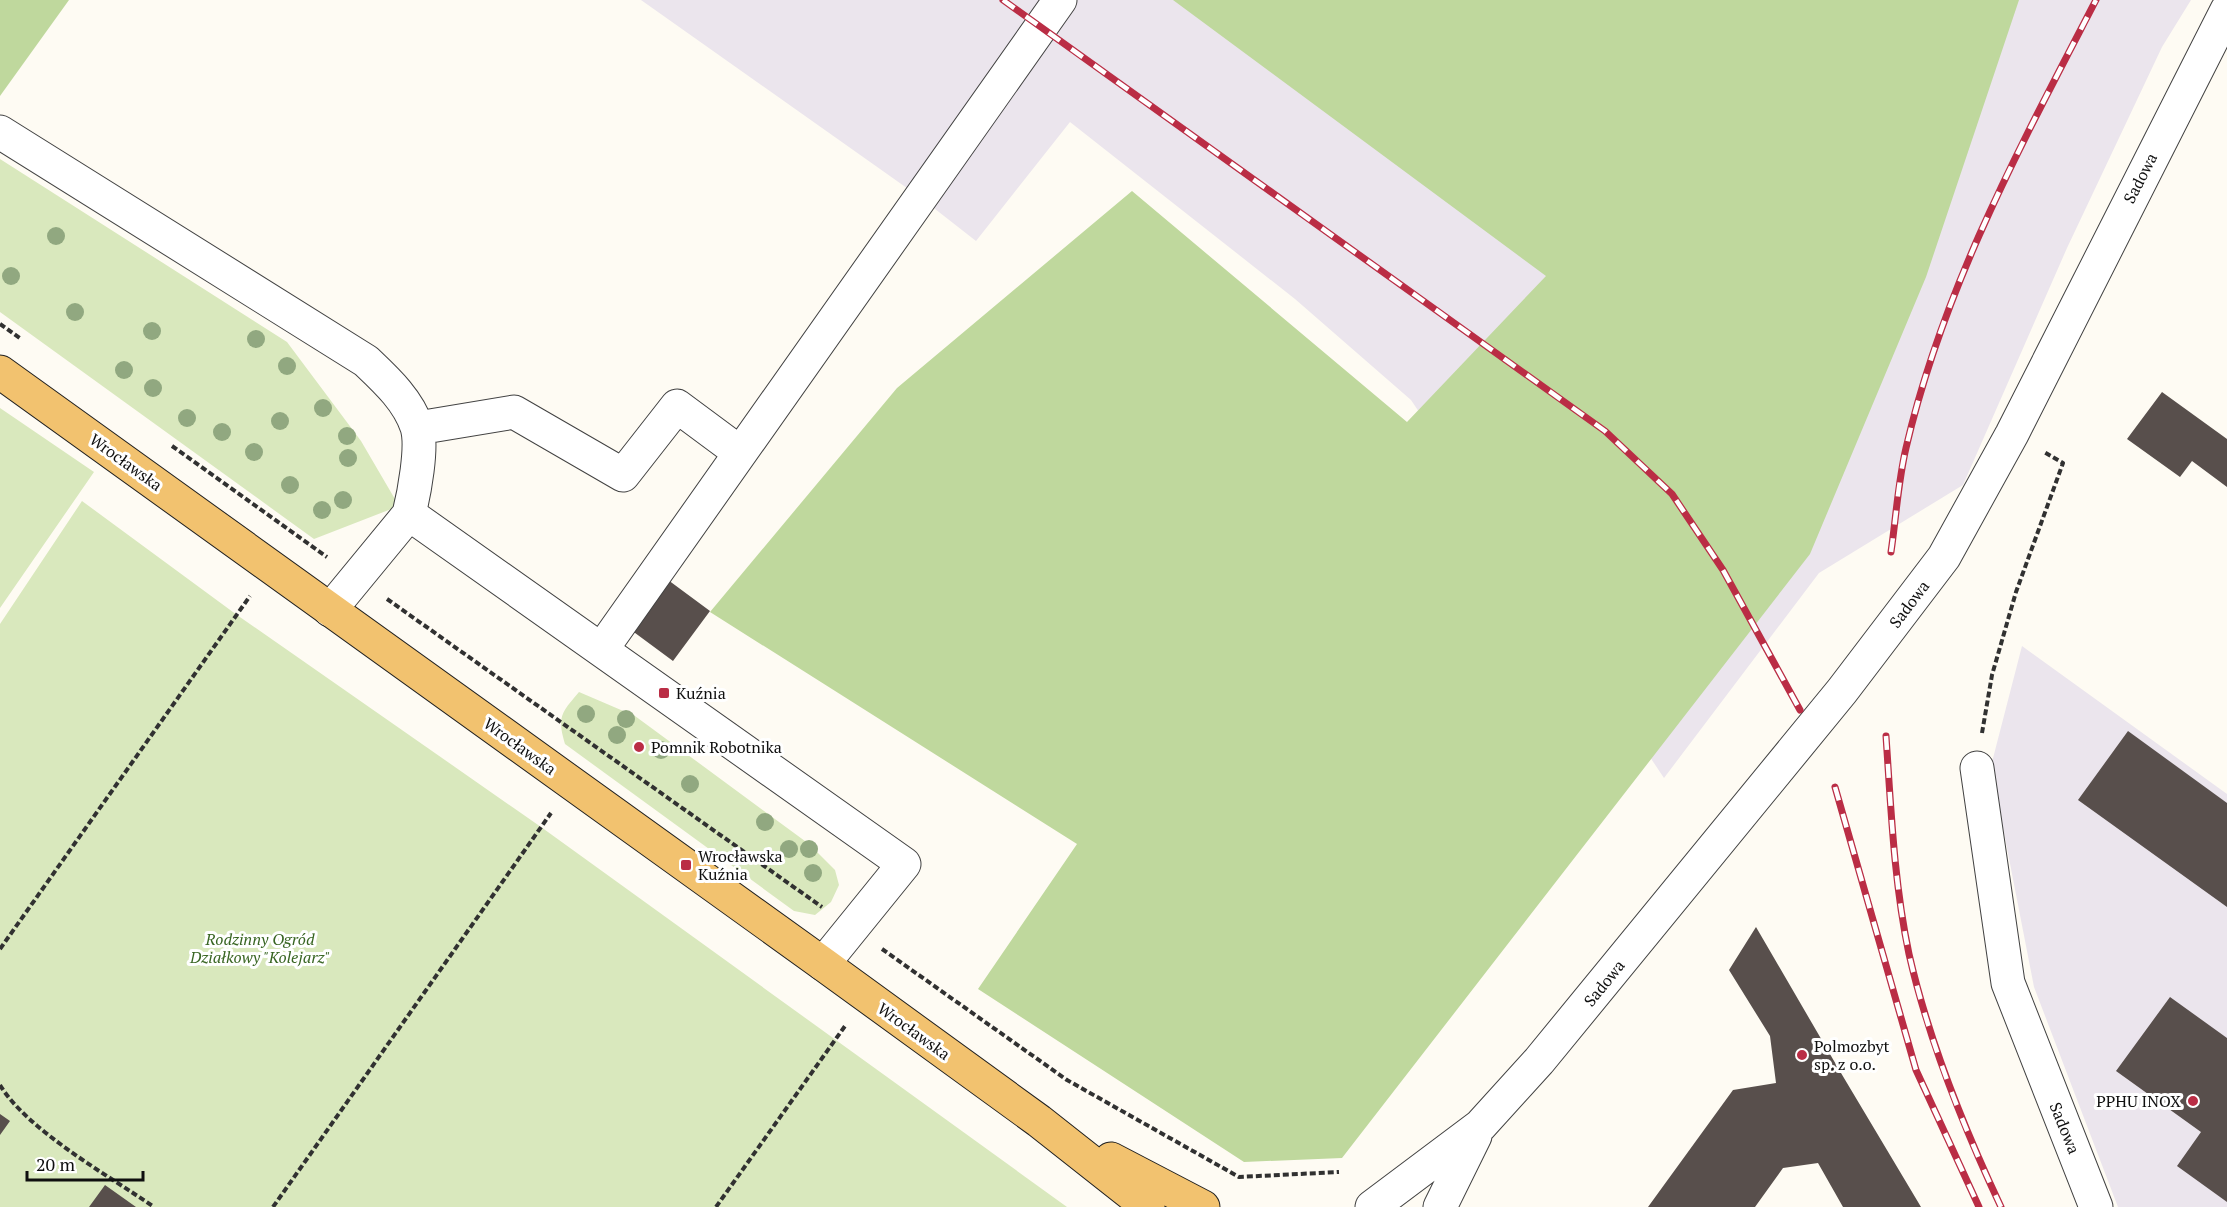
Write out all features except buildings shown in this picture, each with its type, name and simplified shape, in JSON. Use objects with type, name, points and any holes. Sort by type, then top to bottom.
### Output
[{"type":"main road","name":"Wrocławska","points":[[0,372],[1039,1121],[1148,1207]]},
{"type":"main road","name":"Wrocławska","points":[[1039,1121],[1203,1207]]},
{"type":"street","points":[[602,649],[1060,0]]},
{"type":"street","name":"Sadowa","points":[[1372,1207],[1480,1126],[1595,994],[1906,610],[1944,557],[2012,434],[2227,10]]},
{"type":"street","points":[[0,132],[366,361],[396,390],[418,428],[417,484],[409,514],[330,610]]},
{"type":"street","points":[[418,428],[514,412],[623,475],[677,406],[739,452]]},
{"type":"street","points":[[409,514],[904,864],[850,927],[823,964]]},
{"type":"street","name":"Sadowa","points":[[1977,768],[2008,983],[2096,1207]]},
{"type":"street","name":"Sadowa","points":[[1440,1207],[1480,1126]]},
{"type":"path","points":[[0,324],[29,345]]},
{"type":"path","points":[[1977,768],[1992,675],[2016,592],[2063,463],[2012,434]]},
{"type":"path","points":[[163,440],[665,793],[1067,1080],[1239,1177],[1339,1172]]},
{"type":"path","points":[[0,949],[237,615]]},
{"type":"path","points":[[273,1207],[541,827]]},
{"type":"path","points":[[716,1207],[847,1023]]},
{"type":"path","points":[[0,1085],[10,1101],[43,1130],[154,1207]]},
{"type":"shaded area","points":[[641,0],[2191,0],[2162,47],[2067,248],[1963,485],[1819,573],[1664,778],[1411,400],[1295,299],[1070,122],[976,241],[921,198]]},
{"type":"shaded area","points":[[2022,646],[2227,794],[2227,1207],[2118,1207],[2034,987],[1991,766]]},
{"type":"green space","points":[[0,0],[69,0],[0,96]]},
{"type":"green space","points":[[1173,0],[2019,0],[1926,277],[1810,554],[1342,1158],[1244,1162],[978,989],[1077,844],[710,612],[897,388],[1132,191],[1407,422],[1546,276]]},
{"type":"green space","points":[[0,159],[287,342],[361,441],[399,506],[314,539],[0,312]]},
{"type":"green space","points":[[0,408],[94,472],[0,608]]},
{"type":"green space","name":"Rodzinny Ogród Działkowy \"Kolejarz\"","points":[[82,501],[237,615],[541,827],[1067,1207],[0,1207],[0,624]]},
{"type":"green space","points":[[579,692],[635,716],[809,844],[835,870],[839,885],[831,902],[815,915],[794,911],[565,744],[561,727],[562,716]]},
{"type":"railway","points":[[1003,0],[1605,431],[1672,494],[1723,570],[1800,710]]},
{"type":"railway","points":[[1891,552],[1906,448],[1941,331],[1987,218],[2096,0]]},
{"type":"railway","points":[[1886,736],[1896,873],[1904,927],[1917,987],[1948,1083],[2001,1207]]},
{"type":"railway","points":[[1835,787],[1916,1070],[1979,1207]]},
{"type":"place","name":"Kuźnia","points":[[664,693]]},
{"type":"place","name":"Pomnik Robotnika","points":[[639,747]]},
{"type":"place","name":"Wrocławska Kuźnia","points":[[686,865]]},
{"type":"place","name":"Polmozbyt sp. z o.o.","points":[[1802,1055]]},
{"type":"place","name":"PPHU INOX","points":[[2193,1101]]}]
